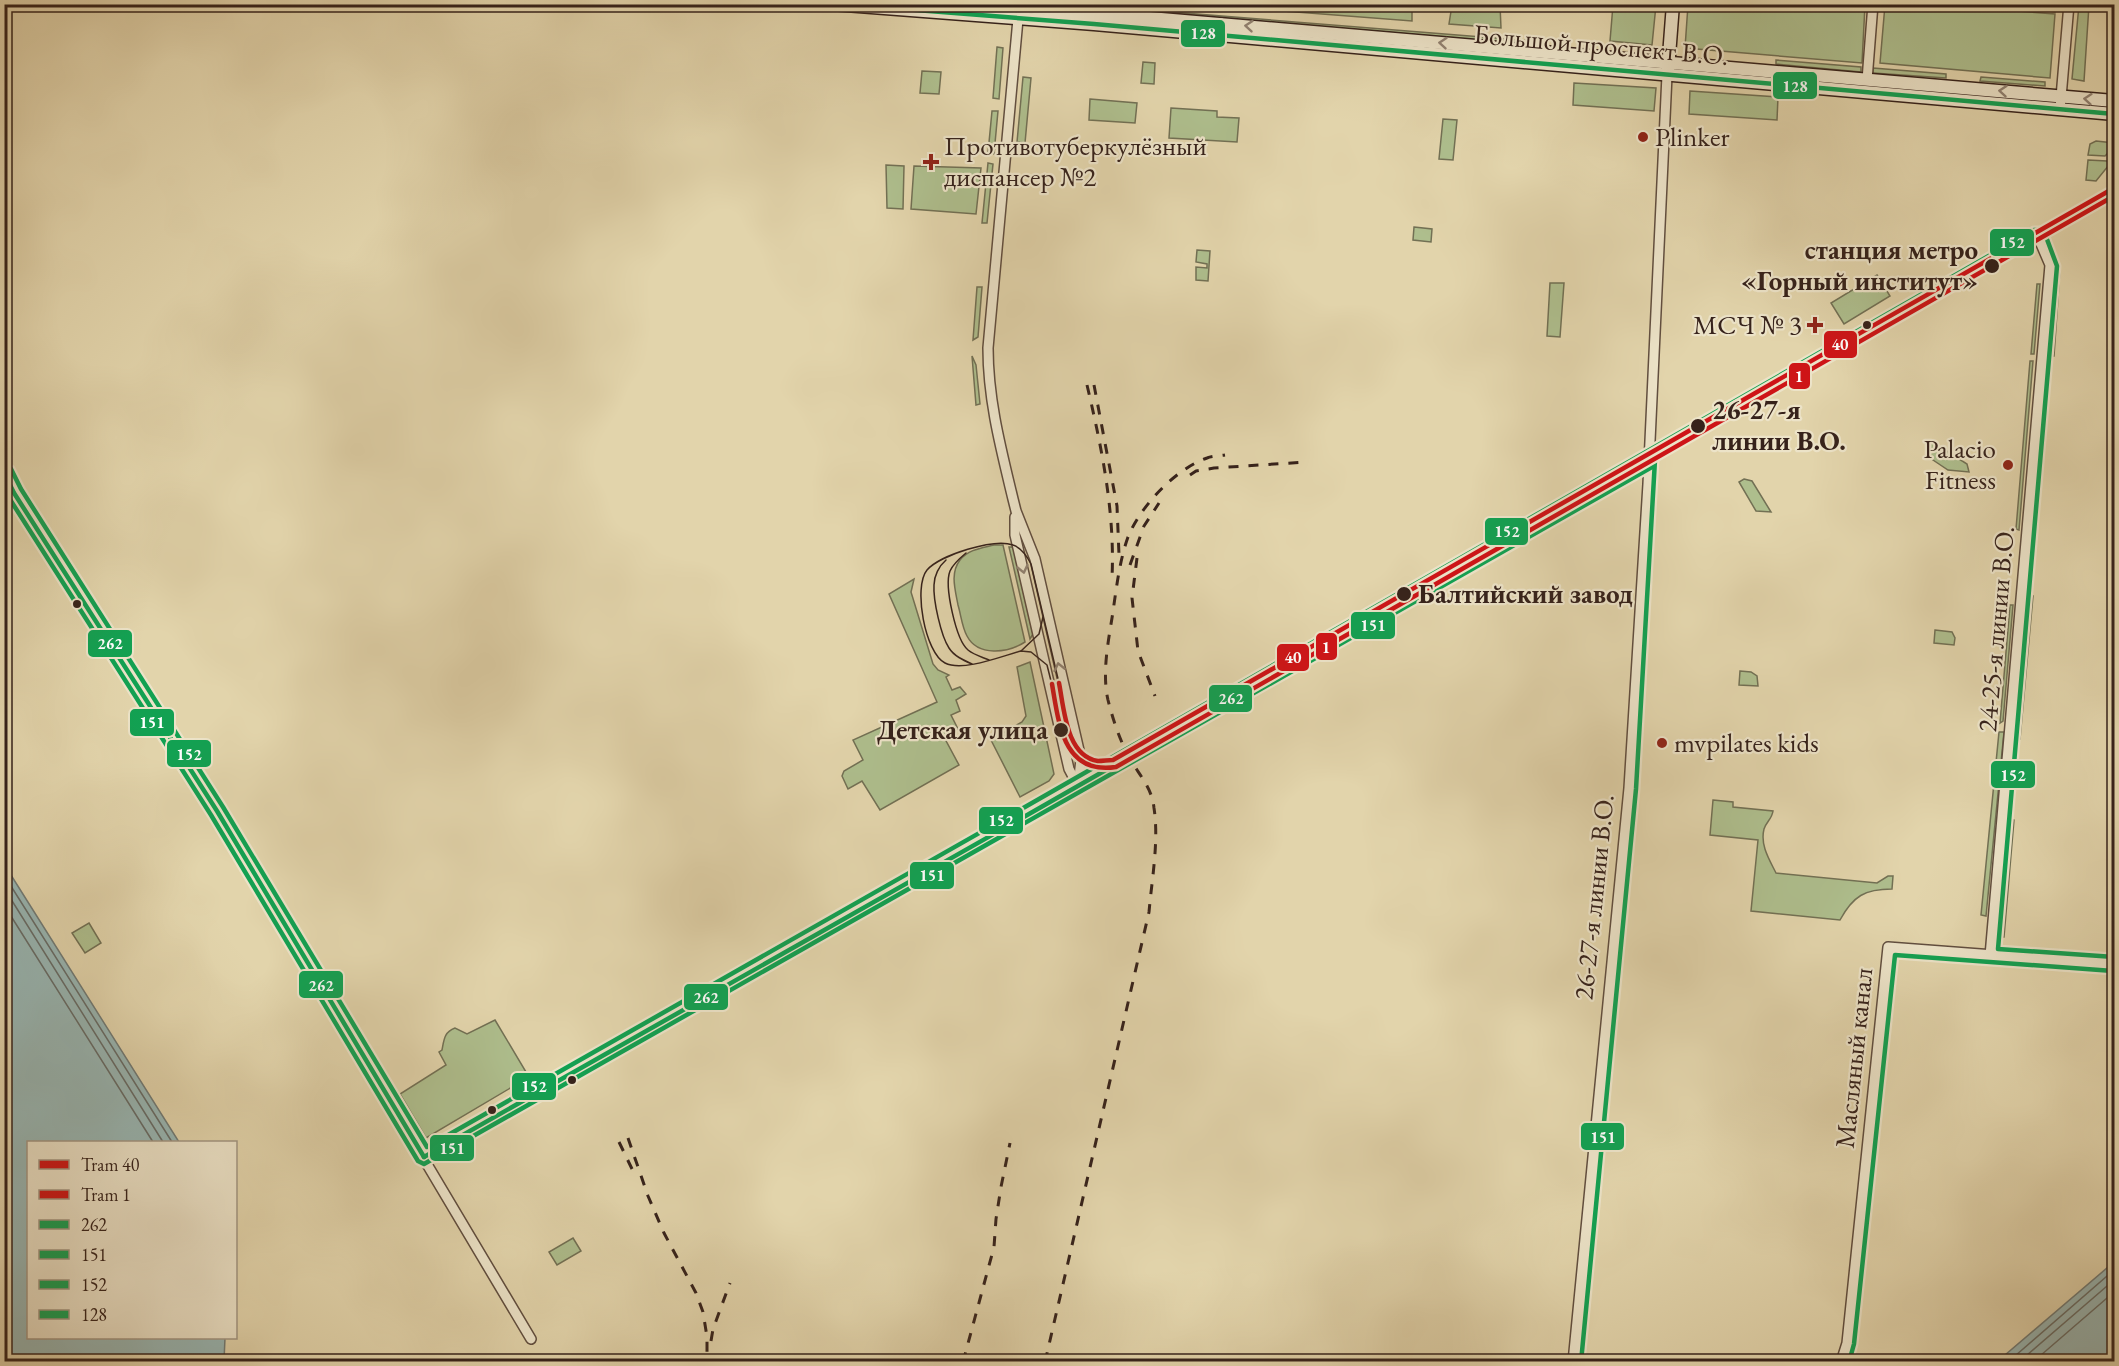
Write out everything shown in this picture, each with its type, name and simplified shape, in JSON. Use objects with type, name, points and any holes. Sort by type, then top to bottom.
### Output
[{"type":"main road","name":"Большой проспект В.О.","points":[[832,4],[1020,12],[2061,103],[2115,101]]},
{"type":"main road","name":"Большой проспект В.О.","points":[[988,4],[1020,12]]},
{"type":"main road","name":"26-27-я линии В.О.","points":[[1668,69],[1673,4]]},
{"type":"main road","name":"Большой проспект В.О.","points":[[1668,69],[1867,80],[2061,103],[2115,114]]},
{"type":"street","points":[[1867,80],[1873,4]]},
{"type":"street","points":[[2061,103],[2069,4]]},
{"type":"street","points":[[1020,12],[988,348],[988,377],[992,408],[1016,511],[1069,769],[1078,786]]},
{"type":"street","name":"26-27-я линии В.О.","points":[[1573,1362],[1629,788],[1668,69]]},
{"type":"street","points":[[424,1157],[2115,193]]},
{"type":"street","name":"24-25-я линии В.О.","points":[[1990,956],[2050,265],[2038,237]]},
{"type":"street","points":[[4,472],[14,493],[217,811],[531,1339]]},
{"type":"street","points":[[1020,534],[1035,559],[1081,759],[1078,786]]},
{"type":"street","name":"Масляный канал","points":[[1841,1362],[1848,1343],[1888,948],[2115,964]]},
{"type":"green space","points":[[1205,5],[1359,8],[1412,5],[1412,21]]},
{"type":"green space","points":[[1452,5],[1500,5],[1501,28],[1449,24]]},
{"type":"green space","points":[[1613,5],[1656,5],[1652,45],[1610,41]]},
{"type":"green space","points":[[1688,5],[1865,5],[1862,63],[1685,48]]},
{"type":"green space","points":[[1885,5],[1942,5],[2055,14],[2050,78],[1880,63]]},
{"type":"green space","points":[[1994,5],[2056,5],[2055,12]]},
{"type":"green space","points":[[2079,5],[2089,5],[2084,81],[2072,79]]},
{"type":"green space","points":[[1097,6],[1532,41],[1532,46],[1097,9]]},
{"type":"green space","points":[[997,47],[1003,48],[999,99],[993,98]]},
{"type":"green space","points":[[1776,60],[1861,67],[1861,72],[1776,64]]},
{"type":"green space","points":[[1143,62],[1155,63],[1154,84],[1141,83]]},
{"type":"green space","points":[[1873,68],[1946,74],[1946,78],[1873,73]]},
{"type":"green space","points":[[922,71],[941,72],[939,94],[920,93]]},
{"type":"green space","points":[[1023,77],[1031,78],[1025,143],[1017,142]]},
{"type":"green space","points":[[1981,77],[2045,82],[2045,86],[1980,81]]},
{"type":"green space","points":[[1574,83],[1656,88],[1654,111],[1573,105]]},
{"type":"green space","points":[[1690,91],[1778,97],[1777,120],[1689,114]]},
{"type":"green space","points":[[1090,99],[1137,103],[1135,123],[1089,120]]},
{"type":"green space","points":[[1171,108],[1217,111],[1217,117],[1239,118],[1237,142],[1169,138]]},
{"type":"green space","points":[[992,111],[998,111],[994,154],[988,153]]},
{"type":"green space","points":[[1443,119],[1457,120],[1453,160],[1439,159]]},
{"type":"green space","points":[[2096,141],[2114,143],[2114,151],[2105,156],[2088,155],[2090,144]]},
{"type":"green space","points":[[2088,160],[2107,161],[2109,165],[2096,181],[2086,180]]},
{"type":"green space","points":[[988,163],[993,164],[987,223],[982,223]]},
{"type":"green space","points":[[886,165],[904,166],[903,209],[887,208]]},
{"type":"green space","points":[[914,166],[981,168],[976,214],[911,209]]},
{"type":"green space","points":[[1414,227],[1432,229],[1431,242],[1413,240]]},
{"type":"green space","points":[[1197,250],[1210,251],[1208,281],[1196,280],[1196,267],[1207,268],[1207,264],[1196,262]]},
{"type":"green space","points":[[2058,269],[2060,269],[2054,356],[2051,356]]},
{"type":"green space","points":[[1877,275],[1890,296],[1844,324],[1831,303]]},
{"type":"green space","points":[[1550,283],[1564,283],[1560,337],[1547,336]]},
{"type":"green space","points":[[2037,284],[2040,284],[2034,354],[2031,354]]},
{"type":"green space","points":[[977,287],[982,287],[978,337],[973,340]]},
{"type":"green space","points":[[972,356],[976,365],[980,404],[976,405]]},
{"type":"green space","points":[[2030,361],[2033,361],[2019,530],[2016,529]]},
{"type":"green space","points":[[1931,441],[1967,464],[1969,472],[1948,470],[1927,456]]},
{"type":"green space","points":[[1744,479],[1752,481],[1771,512],[1756,511],[1739,482]]},
{"type":"green space","points":[[994,545],[1003,545],[1025,642],[1010,649],[994,651],[978,647],[967,636],[954,581],[957,565],[967,553]]},
{"type":"green space","points":[[1009,547],[1013,547],[1033,634],[1030,639]]},
{"type":"green space","points":[[914,579],[911,592],[933,664],[938,670],[949,675],[946,677],[952,690],[960,687],[966,694],[956,700],[960,711],[951,715],[958,729],[944,737],[959,765],[880,810],[862,781],[848,789],[842,776],[844,771],[863,760],[853,740],[937,702],[889,594]]},
{"type":"green space","points":[[2030,596],[2033,596],[2020,739],[2017,739]]},
{"type":"green space","points":[[2010,605],[2013,605],[2003,721],[2000,723]]},
{"type":"green space","points":[[1935,630],[1952,632],[1955,638],[1954,645],[1934,643]]},
{"type":"green space","points":[[1030,662],[1054,774],[1049,781],[1020,797],[991,740],[1022,722],[1026,716],[1017,667]]},
{"type":"green space","points":[[1740,671],[1751,672],[1757,676],[1758,686],[1739,685]]},
{"type":"green space","points":[[1999,732],[2004,732],[1986,916],[1981,915]]},
{"type":"green space","points":[[1713,800],[1733,802],[1733,807],[1773,811],[1764,829],[1763,841],[1776,873],[1877,883],[1888,876],[1893,876],[1892,889],[1874,890],[1861,895],[1850,905],[1840,920],[1751,911],[1758,840],[1710,835]]},
{"type":"green space","points":[[2010,819],[2014,820],[2004,937],[2000,937]]},
{"type":"green space","points":[[89,923],[101,943],[85,953],[72,933]]},
{"type":"green space","points":[[495,1020],[529,1077],[426,1138],[400,1094],[446,1065],[439,1052],[449,1032],[455,1028],[467,1034]]},
{"type":"green space","points":[[573,1238],[581,1251],[557,1265],[549,1252]]},
{"type":"water","points":[[4,864],[178,1141],[27,1141],[27,1339],[225,1339],[224,1361],[5,1361]]},
{"type":"water","points":[[2114,1262],[2114,1361],[1998,1361]]},
{"type":"tram line","name":"40","points":[[1059,683],[1068,730],[1079,750],[1087,757],[1098,761],[1113,760],[2114,188]]},
{"type":"tram line","name":"1","points":[[1052,684],[1061,730],[1074,755],[1085,763],[1098,767],[1116,767],[2114,196]]},
{"type":"tram line","points":[[1059,683],[1031,564],[1022,550],[1004,543],[981,546],[943,559],[927,570],[923,578],[921,604],[927,634],[938,657],[945,663],[962,666],[1021,651],[1031,652],[1047,665],[1063,729]]},
{"type":"tram line","points":[[966,553],[950,571],[949,588],[952,612],[959,636],[968,650],[989,660]]},
{"type":"tram line","points":[[946,560],[937,571],[934,582],[938,618],[951,651],[972,664]]},
{"type":"tram line","points":[[1021,651],[1039,634],[1043,617]]},
{"type":"railway","points":[[1087,385],[1106,481],[1111,529],[1112,578]]},
{"type":"railway","points":[[1094,385],[1117,506],[1119,555]]},
{"type":"railway","points":[[1045,1362],[1149,912],[1154,860],[1156,833],[1153,801],[1120,738],[1106,690],[1107,648],[1120,567],[1128,537],[1134,525],[1160,490],[1195,463],[1209,457],[1225,455]]},
{"type":"railway","points":[[1190,475],[1196,471],[1214,468],[1306,462]]},
{"type":"railway","points":[[1130,565],[1144,526],[1159,503]]},
{"type":"railway","points":[[1137,558],[1132,598],[1138,651],[1155,696]]},
{"type":"railway","points":[[628,1138],[648,1196],[664,1233],[696,1293],[703,1312],[707,1337],[707,1362]]},
{"type":"railway","points":[[619,1142],[633,1171]]},
{"type":"railway","points":[[963,1362],[994,1247],[996,1219],[1010,1143]]},
{"type":"railway","points":[[711,1341],[713,1329],[730,1283]]},
{"type":"transit line","name":"128","points":[[839,4],[1094,24],[2114,114]]},
{"type":"transit line","name":"262","points":[[424,1157],[1029,814],[2114,193]]},
{"type":"transit line","name":"152","points":[[11,469],[21,489],[223,807],[427,1147],[2034,230],[2040,230],[2045,234],[2057,266],[1998,949],[2114,957]]},
{"type":"transit line","name":"151","points":[[1581,1362],[1636,789],[1655,460]]},
{"type":"transit line","name":"151","points":[[4,490],[211,815],[418,1161],[424,1164],[1652,467]]},
{"type":"transit line","name":"262","points":[[4,473],[14,493],[217,811],[424,1157]]},
{"type":"transit line","name":"151","points":[[1849,1362],[1854,1344],[1895,955],[2113,971]]},
{"type":"place","name":"Plinker","points":[[1643,137]]},
{"type":"place","name":"Противотуберкулёзный диспансер №2","points":[[931,162]]},
{"type":"place","name":"станция метро «Горный институт»","points":[[1992,266]]},
{"type":"place","name":"МСЧ № 3","points":[[1815,325]]},
{"type":"place","name":"26-27-я линии В.О.","points":[[1698,426]]},
{"type":"place","name":"Palacio Fitness","points":[[2008,465]]},
{"type":"place","name":"Балтийский завод","points":[[1404,594]]},
{"type":"place","name":"Детская улица","points":[[1061,730]]},
{"type":"place","name":"mvpilates kids","points":[[1662,743]]}]
